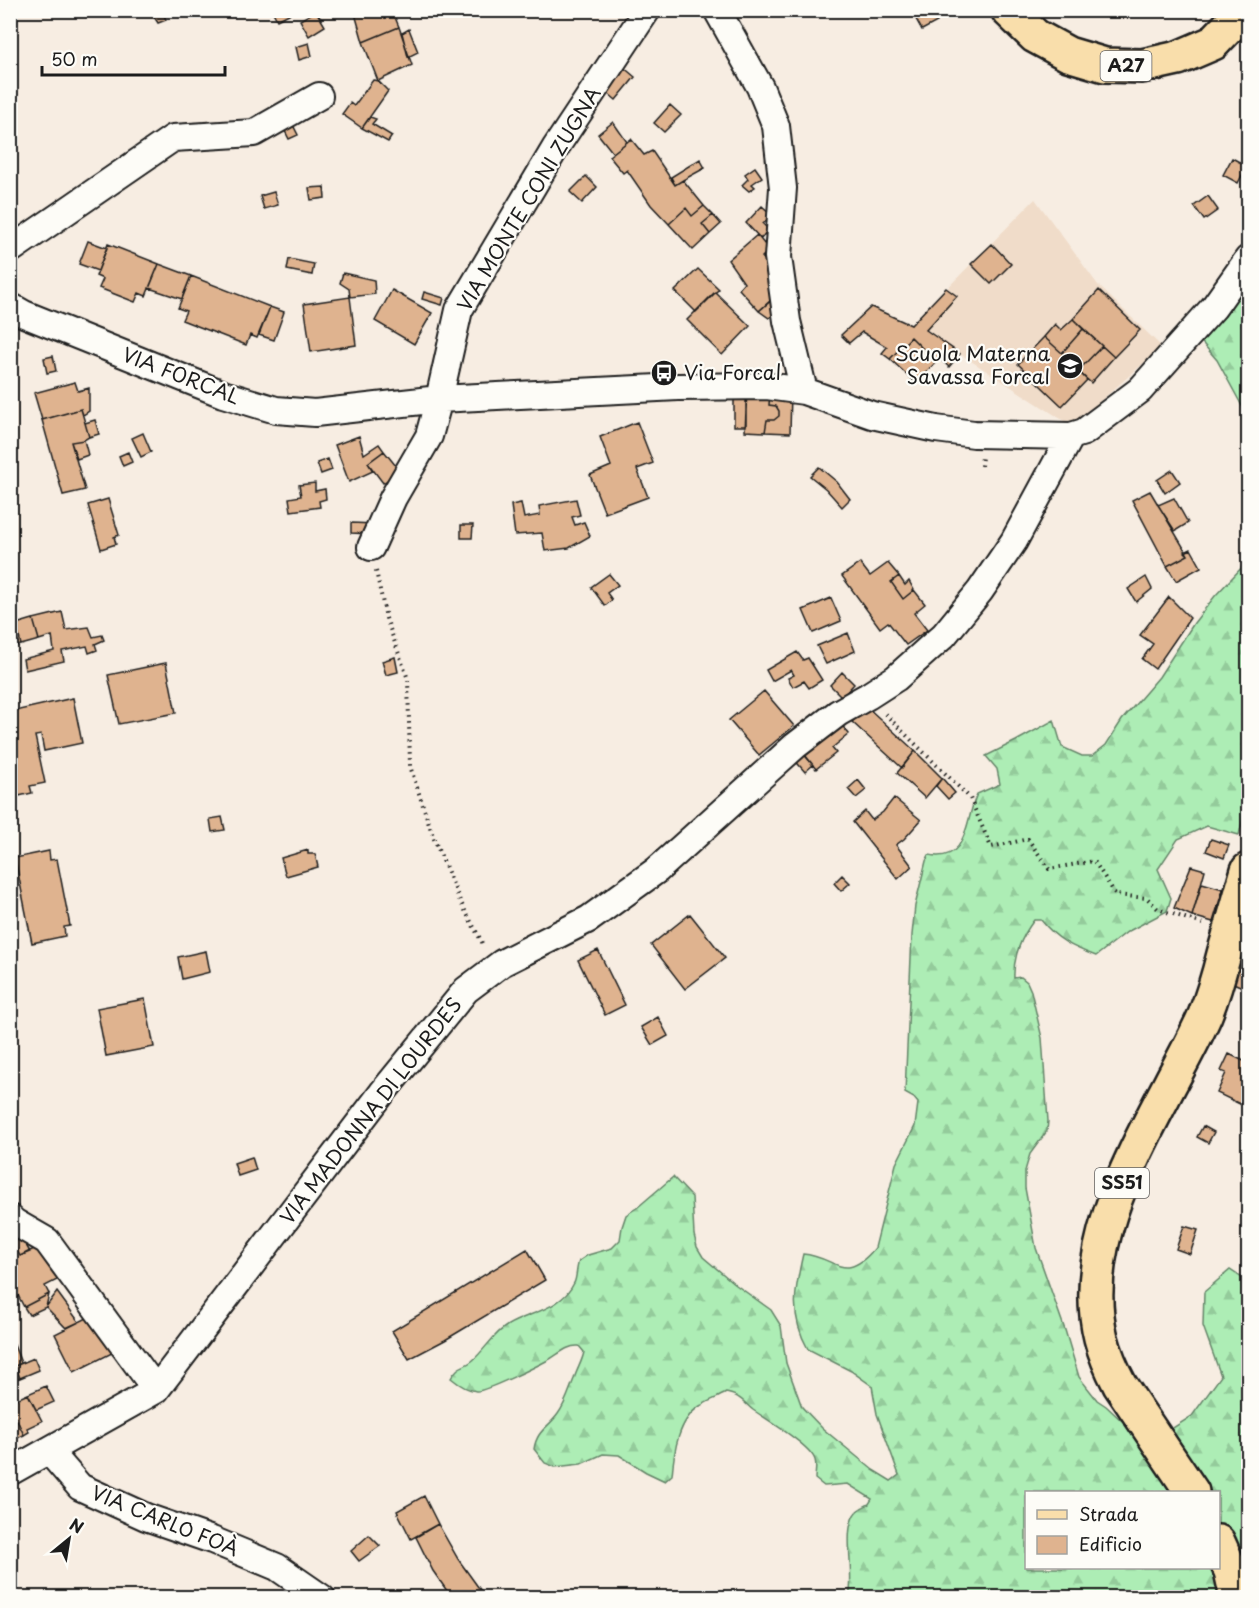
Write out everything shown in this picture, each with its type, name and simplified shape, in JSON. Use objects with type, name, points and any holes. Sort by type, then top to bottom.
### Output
[{"type":"main road","name":"A27","points":[[1008,10],[1035,36],[1068,54],[1105,65],[1142,66],[1179,58],[1213,43],[1241,10]]},
{"type":"main road","name":"SS51","points":[[1191,1491],[1120,1385],[1112,1369],[1101,1339],[1097,1289],[1102,1240],[1116,1195],[1205,1015],[1215,988],[1248,870]]},
{"type":"main road","points":[[1220,1546],[1232,1572],[1237,1598]]},
{"type":"street","name":"VIA MONTE CONI ZUGNA","points":[[371,547],[393,498],[429,436],[440,399],[459,310],[556,147],[647,10]]},
{"type":"street","points":[[717,10],[760,87],[776,126],[783,188],[778,257],[787,321],[804,391]]},
{"type":"street","points":[[10,250],[173,138],[254,133],[320,96]]},
{"type":"street","points":[[1071,436],[1084,432],[1140,390],[1214,307],[1248,259]]},
{"type":"street","name":"VIA FORCAL","points":[[10,306],[24,314],[223,394],[276,410],[315,413],[440,399],[678,387],[767,386],[804,391],[872,415],[936,429],[974,434],[1071,436]]},
{"type":"street","name":"VIA MADONNA DI LOURDES","points":[[10,1473],[156,1390],[382,1093],[466,990],[502,963],[589,919],[657,870],[795,746],[838,713],[896,678],[944,635],[981,591],[1014,542],[1071,436]]},
{"type":"street","points":[[10,1218],[47,1241],[156,1390]]},
{"type":"street","name":"VIA CARLO FOÀ","points":[[49,1451],[80,1487],[146,1517],[212,1540],[277,1567],[322,1598]]},
{"type":"path","points":[[371,547],[386,618],[408,679],[410,766],[434,839],[460,901],[495,968]]},
{"type":"path","points":[[868,696],[970,798],[991,846],[1028,839],[1049,869],[1094,861],[1116,895],[1147,898],[1158,909],[1230,933]]},
{"type":"shaded area","points":[[1035,199],[1098,285],[1162,347],[1072,426],[926,330],[911,325]]},
{"type":"green space","points":[[1248,281],[1248,417],[1217,360],[1198,338],[1227,308]]},
{"type":"green space","points":[[1248,561],[1248,798],[1239,835],[1207,826],[1178,839],[1158,869],[1171,898],[1167,911],[1127,932],[1096,956],[1066,942],[1053,933],[1041,920],[1034,920],[1026,933],[1015,962],[1014,978],[1021,977],[1027,982],[1031,991],[1042,1038],[1048,1121],[1047,1131],[1030,1154],[1025,1171],[1025,1188],[1036,1248],[1079,1377],[1097,1400],[1145,1437],[1157,1438],[1192,1416],[1221,1376],[1203,1326],[1204,1292],[1230,1270],[1248,1282],[1248,1597],[849,1597],[851,1523],[857,1511],[869,1504],[872,1499],[848,1484],[824,1486],[815,1479],[816,1467],[812,1454],[741,1399],[726,1393],[700,1406],[687,1419],[678,1437],[672,1475],[665,1481],[619,1455],[603,1454],[581,1464],[555,1467],[545,1463],[534,1449],[535,1443],[540,1433],[558,1414],[565,1401],[583,1356],[584,1352],[579,1346],[568,1348],[524,1372],[481,1390],[469,1389],[451,1378],[459,1369],[477,1357],[503,1328],[562,1299],[574,1283],[579,1261],[588,1255],[612,1248],[620,1240],[626,1215],[673,1177],[692,1197],[694,1235],[703,1257],[771,1310],[781,1326],[786,1363],[802,1407],[822,1428],[873,1470],[891,1481],[899,1475],[877,1414],[872,1386],[851,1371],[808,1349],[798,1325],[795,1302],[803,1254],[848,1267],[864,1259],[875,1248],[896,1164],[915,1126],[918,1103],[905,1093],[912,935],[915,906],[926,861],[929,855],[942,856],[959,846],[977,794],[1000,784],[997,769],[986,756],[1054,720],[1062,747],[1082,756],[1092,756],[1106,745],[1122,720],[1159,677],[1194,623],[1215,596]]},
{"type":"building","points":[[162,10],[166,20],[158,23],[151,12]]},
{"type":"building","points":[[272,10],[297,10],[277,20]]},
{"type":"building","points":[[354,10],[392,10],[399,27],[363,42]]},
{"type":"building","points":[[911,10],[931,10],[937,22],[922,30]]},
{"type":"building","points":[[316,11],[325,26],[309,36],[300,20]]},
{"type":"building","points":[[399,27],[412,65],[378,81],[363,42]]},
{"type":"building","points":[[409,29],[418,52],[408,57],[402,33]]},
{"type":"building","points":[[309,43],[312,56],[299,60],[296,47]]},
{"type":"building","points":[[622,66],[635,77],[616,100],[603,89]]},
{"type":"building","points":[[373,80],[378,81],[388,91],[362,128],[342,114],[350,103],[354,106]]},
{"type":"building","points":[[670,105],[681,115],[664,132],[654,123]]},
{"type":"building","points":[[370,117],[376,119],[372,124],[392,136],[388,142],[362,128]]},
{"type":"building","points":[[291,121],[298,135],[289,139],[282,125]]},
{"type":"building","points":[[613,122],[627,142],[613,153],[598,134]]},
{"type":"building","points":[[631,139],[644,155],[652,151],[675,185],[683,180],[704,206],[692,216],[686,208],[669,224],[651,205],[627,170],[623,173],[609,156]]},
{"type":"building","points":[[1232,158],[1247,166],[1238,183],[1223,175]]},
{"type":"building","points":[[700,159],[705,168],[675,185],[671,177]]},
{"type":"building","points":[[755,167],[762,177],[752,184],[755,187],[749,191],[742,185],[748,179],[745,174]]},
{"type":"building","points":[[586,176],[597,187],[582,203],[570,192]]},
{"type":"building","points":[[324,187],[325,198],[311,200],[309,188]]},
{"type":"building","points":[[274,192],[278,205],[264,209],[260,196]]},
{"type":"building","points":[[1208,196],[1218,210],[1204,220],[1194,206]]},
{"type":"building","points":[[704,206],[713,215],[702,224],[710,234],[693,250],[669,224],[686,208],[692,216]]},
{"type":"building","points":[[762,206],[772,215],[763,224],[768,229],[761,239],[746,223]]},
{"type":"building","points":[[713,215],[721,224],[710,234],[702,224]]},
{"type":"building","points":[[757,235],[769,250],[762,257],[777,275],[781,292],[759,311],[739,289],[744,283],[728,260]]},
{"type":"building","points":[[88,241],[107,248],[98,271],[79,264]]},
{"type":"building","points":[[108,244],[159,264],[146,296],[139,293],[135,302],[99,288],[103,279],[96,276]]},
{"type":"building","points":[[992,244],[1011,264],[991,284],[971,264]]},
{"type":"building","points":[[289,259],[314,264],[312,275],[287,270]]},
{"type":"building","points":[[159,264],[191,276],[182,299],[149,288]]},
{"type":"building","points":[[698,269],[719,289],[696,312],[675,291]]},
{"type":"building","points":[[343,273],[374,280],[375,294],[350,297],[349,289],[340,283]]},
{"type":"building","points":[[191,276],[270,307],[257,338],[250,335],[246,345],[182,320],[186,311],[178,308]]},
{"type":"building","points":[[946,288],[957,296],[926,330],[960,354],[949,367],[940,359],[936,362],[911,337],[890,359],[882,353],[887,347],[862,332],[849,343],[841,335],[871,307],[911,325]]},
{"type":"building","points":[[392,290],[432,313],[414,344],[375,321]]},
{"type":"building","points":[[1099,290],[1140,330],[1114,357],[1073,319]]},
{"type":"building","points":[[424,292],[444,298],[442,305],[422,299]]},
{"type":"building","points":[[715,292],[750,326],[722,355],[687,320]]},
{"type":"building","points":[[350,297],[356,345],[311,352],[304,304]]},
{"type":"building","points":[[771,300],[780,309],[769,318],[759,311]]},
{"type":"building","points":[[270,307],[284,312],[274,340],[259,335]]},
{"type":"building","points":[[1073,319],[1083,329],[1062,353],[1044,337],[1055,324],[1061,330]]},
{"type":"building","points":[[1083,329],[1102,346],[1078,371],[1087,380],[1062,406],[1018,364],[1044,337],[1062,353]]},
{"type":"building","points":[[911,337],[936,362],[916,383],[890,359]]},
{"type":"building","points":[[1102,346],[1114,357],[1091,383],[1078,371]]},
{"type":"building","points":[[53,356],[56,371],[47,373],[44,358]]},
{"type":"building","points":[[75,382],[78,391],[89,388],[89,411],[83,415],[81,409],[42,420],[34,393]]},
{"type":"building","points":[[747,391],[770,392],[769,405],[776,406],[779,411],[779,416],[774,420],[767,420],[765,432],[745,431]]},
{"type":"building","points":[[770,392],[791,392],[790,433],[765,432],[767,420],[774,420],[779,416],[776,406],[769,405]]},
{"type":"building","points":[[734,395],[746,395],[746,426],[734,426]]},
{"type":"building","points":[[81,409],[89,437],[71,442],[85,490],[63,495],[42,420]]},
{"type":"building","points":[[95,420],[99,434],[89,437],[85,423]]},
{"type":"building","points":[[637,422],[653,463],[637,469],[648,497],[605,513],[590,475],[611,466],[600,437]]},
{"type":"building","points":[[143,433],[151,452],[141,457],[132,438]]},
{"type":"building","points":[[359,436],[364,454],[379,444],[384,451],[368,463],[373,471],[349,482],[335,445]]},
{"type":"building","points":[[84,440],[88,455],[77,459],[71,442]]},
{"type":"building","points":[[384,451],[400,471],[383,483],[368,463]]},
{"type":"building","points":[[128,452],[132,462],[123,466],[119,456]]},
{"type":"building","points":[[328,459],[332,470],[321,474],[317,463]]},
{"type":"building","points":[[819,467],[837,482],[850,499],[842,507],[810,476]]},
{"type":"building","points":[[1172,470],[1180,482],[1165,493],[1157,480]]},
{"type":"building","points":[[315,483],[315,491],[325,489],[326,499],[319,501],[320,507],[291,511],[289,498],[301,496],[299,485]]},
{"type":"building","points":[[1150,491],[1188,555],[1167,566],[1132,500]]},
{"type":"building","points":[[1174,498],[1188,523],[1175,531],[1158,505]]},
{"type":"building","points":[[108,499],[119,535],[114,537],[116,544],[101,549],[88,505]]},
{"type":"building","points":[[576,499],[580,515],[572,517],[575,525],[584,522],[590,536],[569,548],[545,551],[542,533],[515,535],[511,505],[521,503],[524,518],[540,515],[539,506]]},
{"type":"building","points":[[351,523],[375,524],[371,534],[351,533]]},
{"type":"building","points":[[461,525],[473,525],[472,538],[461,538]]},
{"type":"building","points":[[1191,549],[1201,567],[1176,581],[1167,566],[1188,555],[1185,552]]},
{"type":"building","points":[[860,563],[870,576],[888,563],[899,576],[891,582],[903,599],[914,590],[925,604],[914,613],[927,630],[906,645],[888,622],[880,628],[842,576]]},
{"type":"building","points":[[609,574],[618,585],[607,593],[612,600],[605,606],[591,587]]},
{"type":"building","points":[[899,576],[905,585],[909,581],[914,590],[903,599],[891,582]]},
{"type":"building","points":[[1146,577],[1152,589],[1136,602],[1128,589]]},
{"type":"building","points":[[1169,597],[1190,618],[1155,669],[1142,659],[1153,644],[1140,635]]},
{"type":"building","points":[[831,598],[841,621],[813,633],[803,610]]},
{"type":"building","points":[[62,612],[66,630],[89,627],[93,637],[102,635],[104,640],[95,644],[97,650],[89,653],[87,646],[62,651],[64,661],[25,670],[23,659],[54,651],[52,636],[39,640],[33,619]]},
{"type":"building","points":[[33,619],[39,640],[21,645],[16,624]]},
{"type":"building","points":[[16,624],[21,645],[10,647],[10,625]]},
{"type":"building","points":[[848,633],[855,651],[826,664],[817,646]]},
{"type":"building","points":[[797,652],[803,660],[808,658],[822,680],[809,688],[804,681],[793,687],[788,678],[794,675],[791,670],[772,681],[766,670]]},
{"type":"building","points":[[395,657],[398,672],[386,675],[382,661]]},
{"type":"building","points":[[166,663],[176,713],[119,724],[108,675]]},
{"type":"building","points":[[842,672],[854,684],[842,697],[830,685]]},
{"type":"building","points":[[764,691],[794,726],[759,755],[729,720]]},
{"type":"building","points":[[73,698],[82,743],[44,751],[41,735],[35,736],[45,783],[30,786],[32,793],[10,798],[10,712]]},
{"type":"building","points":[[867,707],[915,751],[902,768],[852,722]]},
{"type":"building","points":[[835,717],[849,734],[832,748],[836,753],[816,769],[798,747]]},
{"type":"building","points":[[801,750],[813,765],[805,772],[792,757]]},
{"type":"building","points":[[915,751],[942,778],[925,798],[897,773]]},
{"type":"building","points":[[942,778],[955,793],[948,799],[936,786]]},
{"type":"building","points":[[858,780],[866,790],[856,798],[848,789]]},
{"type":"building","points":[[894,798],[921,820],[896,845],[912,866],[898,879],[853,822],[865,811],[872,820],[883,812]]},
{"type":"building","points":[[222,817],[225,830],[212,832],[210,819]]},
{"type":"building","points":[[1211,839],[1229,845],[1224,858],[1206,851]]},
{"type":"building","points":[[308,850],[308,854],[315,854],[318,867],[286,876],[281,858]]},
{"type":"building","points":[[49,851],[50,860],[57,859],[70,926],[64,927],[65,936],[32,943],[15,858]]},
{"type":"building","points":[[1191,866],[1205,870],[1192,916],[1174,908]]},
{"type":"building","points":[[842,875],[850,883],[841,891],[834,883]]},
{"type":"building","points":[[1202,883],[1223,889],[1213,922],[1192,916]]},
{"type":"building","points":[[690,914],[725,958],[685,989],[651,945]]},
{"type":"building","points":[[1240,942],[1248,946],[1248,981],[1245,988],[1226,980]]},
{"type":"building","points":[[598,950],[625,1005],[605,1015],[578,960]]},
{"type":"building","points":[[206,951],[210,972],[182,979],[178,957]]},
{"type":"building","points":[[145,999],[154,1047],[106,1056],[97,1008]]},
{"type":"building","points":[[658,1017],[668,1036],[652,1045],[641,1027]]},
{"type":"building","points":[[1229,1054],[1248,1063],[1248,1108],[1217,1093],[1226,1073],[1221,1071]]},
{"type":"building","points":[[1203,1126],[1214,1132],[1208,1143],[1197,1137]]},
{"type":"building","points":[[252,1157],[256,1170],[238,1176],[234,1163]]},
{"type":"building","points":[[1184,1226],[1198,1230],[1190,1254],[1176,1249]]},
{"type":"building","points":[[19,1233],[30,1252],[20,1256],[10,1237]]},
{"type":"building","points":[[10,1237],[20,1256],[42,1245],[59,1279],[45,1286],[49,1294],[24,1307],[10,1280]]},
{"type":"building","points":[[527,1249],[545,1280],[409,1359],[392,1331]]},
{"type":"building","points":[[57,1292],[79,1322],[66,1328],[46,1307]]},
{"type":"building","points":[[49,1294],[46,1307],[29,1315],[24,1307]]},
{"type":"building","points":[[95,1314],[114,1352],[74,1372],[55,1334]]},
{"type":"building","points":[[14,1345],[21,1363],[15,1366],[20,1378],[10,1380],[10,1347]]},
{"type":"building","points":[[34,1358],[39,1370],[20,1378],[15,1366]]},
{"type":"building","points":[[46,1386],[54,1402],[36,1410],[28,1394]]},
{"type":"building","points":[[28,1394],[42,1421],[27,1428],[29,1432],[24,1435],[10,1402]]},
{"type":"building","points":[[10,1405],[24,1435],[10,1441]]},
{"type":"building","points":[[424,1496],[438,1524],[411,1539],[397,1511]]},
{"type":"building","points":[[438,1524],[458,1559],[486,1598],[452,1598],[433,1571],[416,1537]]},
{"type":"building","points":[[369,1535],[380,1546],[359,1561],[351,1551]]},
{"type":"place","name":"Scuola Materna Savassa Forcal","points":[[1070,366]]},
{"type":"place","name":"Via Forcal","points":[[664,373]]}]
